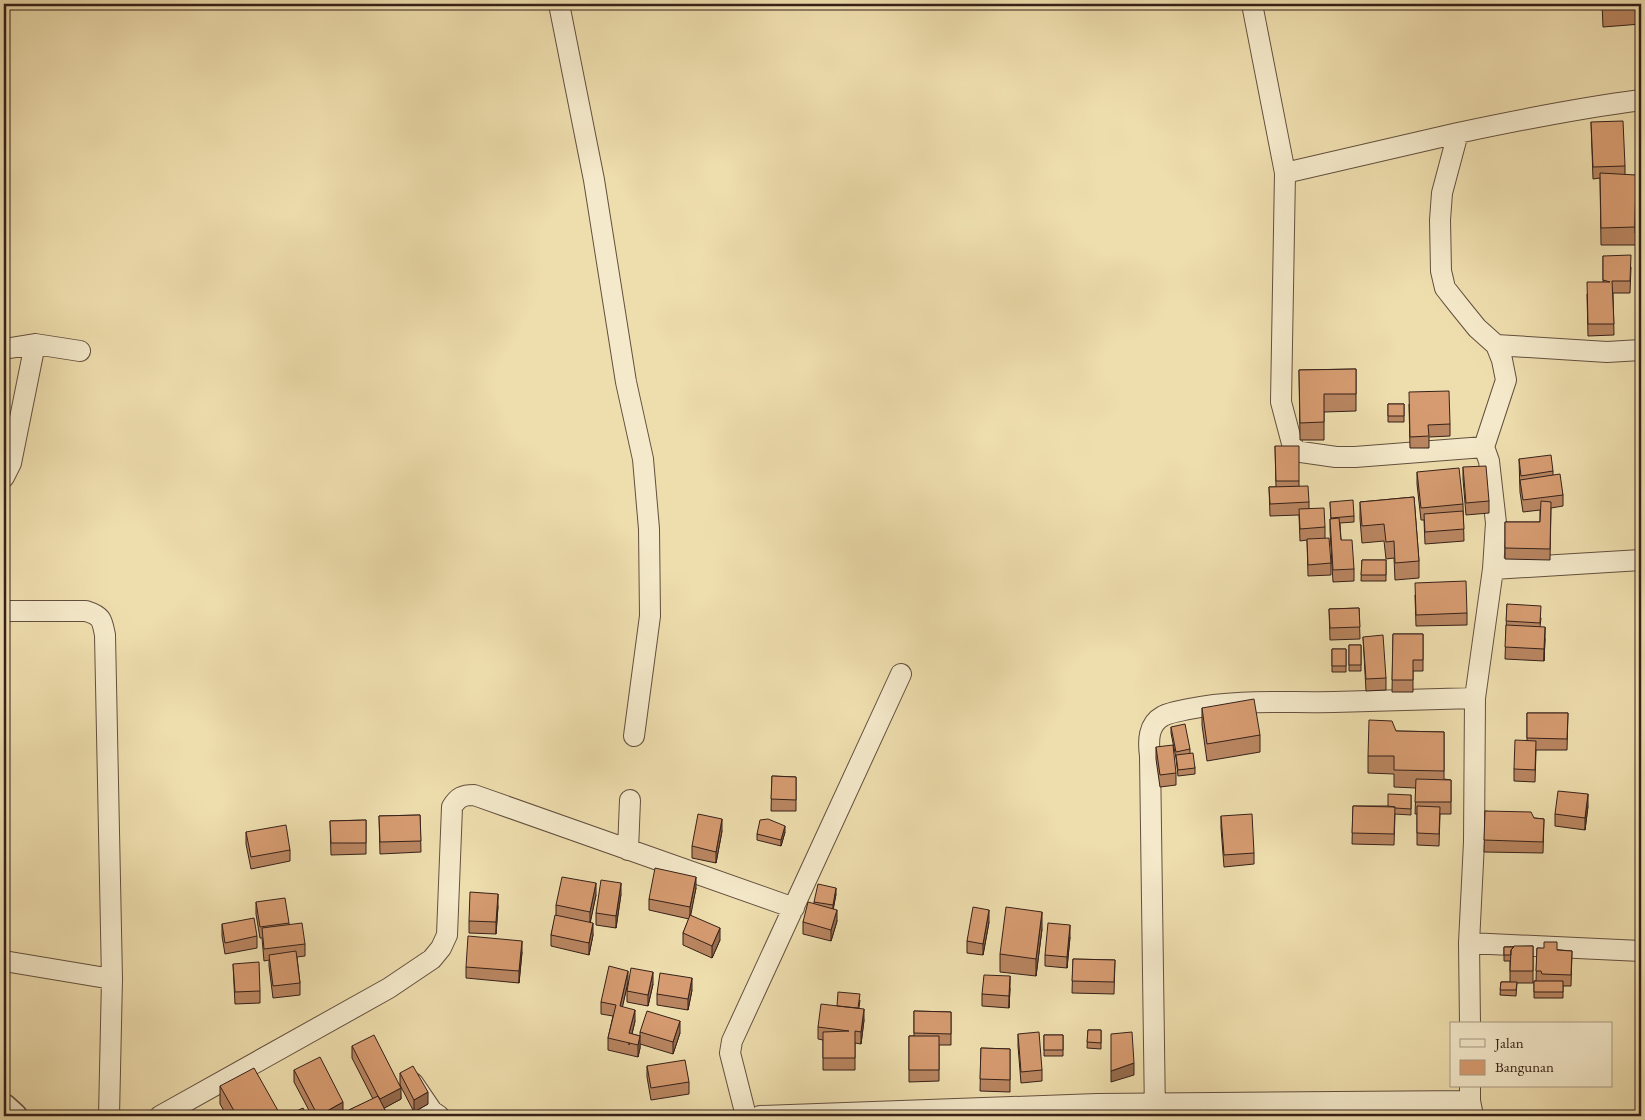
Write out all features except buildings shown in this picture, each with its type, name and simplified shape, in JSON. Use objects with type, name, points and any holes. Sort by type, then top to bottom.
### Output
[{"type":"street","points":[[559,4],[594,180],[626,382],[643,459],[649,529],[650,616],[634,736]]},
{"type":"street","points":[[1252,4],[1285,173],[1280,402],[1294,451],[1336,457],[1354,457],[1484,447]]},
{"type":"street","points":[[1285,173],[1531,117],[1641,100]]},
{"type":"street","points":[[1458,134],[1442,194],[1440,220],[1441,271],[1445,288],[1478,328],[1496,345],[1502,360],[1506,380],[1484,447],[1489,461],[1496,523],[1493,569],[1475,698],[1474,842],[1469,943],[1470,1022]]},
{"type":"street","points":[[4,349],[35,344],[80,351]]},
{"type":"street","points":[[4,477],[11,462],[35,344]]},
{"type":"street","points":[[1496,345],[1608,352],[1641,350]]},
{"type":"street","points":[[1493,569],[1641,560]]},
{"type":"street","points":[[4,611],[86,611],[96,614],[102,621],[105,635],[112,979],[109,1116]]},
{"type":"street","points":[[746,1116],[730,1053],[732,1041],[901,674]]},
{"type":"street","points":[[1155,1110],[1150,756],[1148,742],[1150,730],[1154,724],[1162,716],[1175,712],[1221,704],[1475,698]]},
{"type":"street","points":[[160,1116],[389,988],[432,959],[441,948],[447,935],[452,807],[456,799],[464,795],[474,795],[794,908]]},
{"type":"street","points":[[628,850],[630,800]]},
{"type":"street","points":[[1469,943],[1641,952]]},
{"type":"street","points":[[4,961],[112,979]]},
{"type":"street","points":[[408,1075],[432,1111],[439,1116]]},
{"type":"street","points":[[760,1116],[1097,1104],[1155,1110],[1471,1101]]},
{"type":"street","points":[[4,1107],[14,1116]]}]
